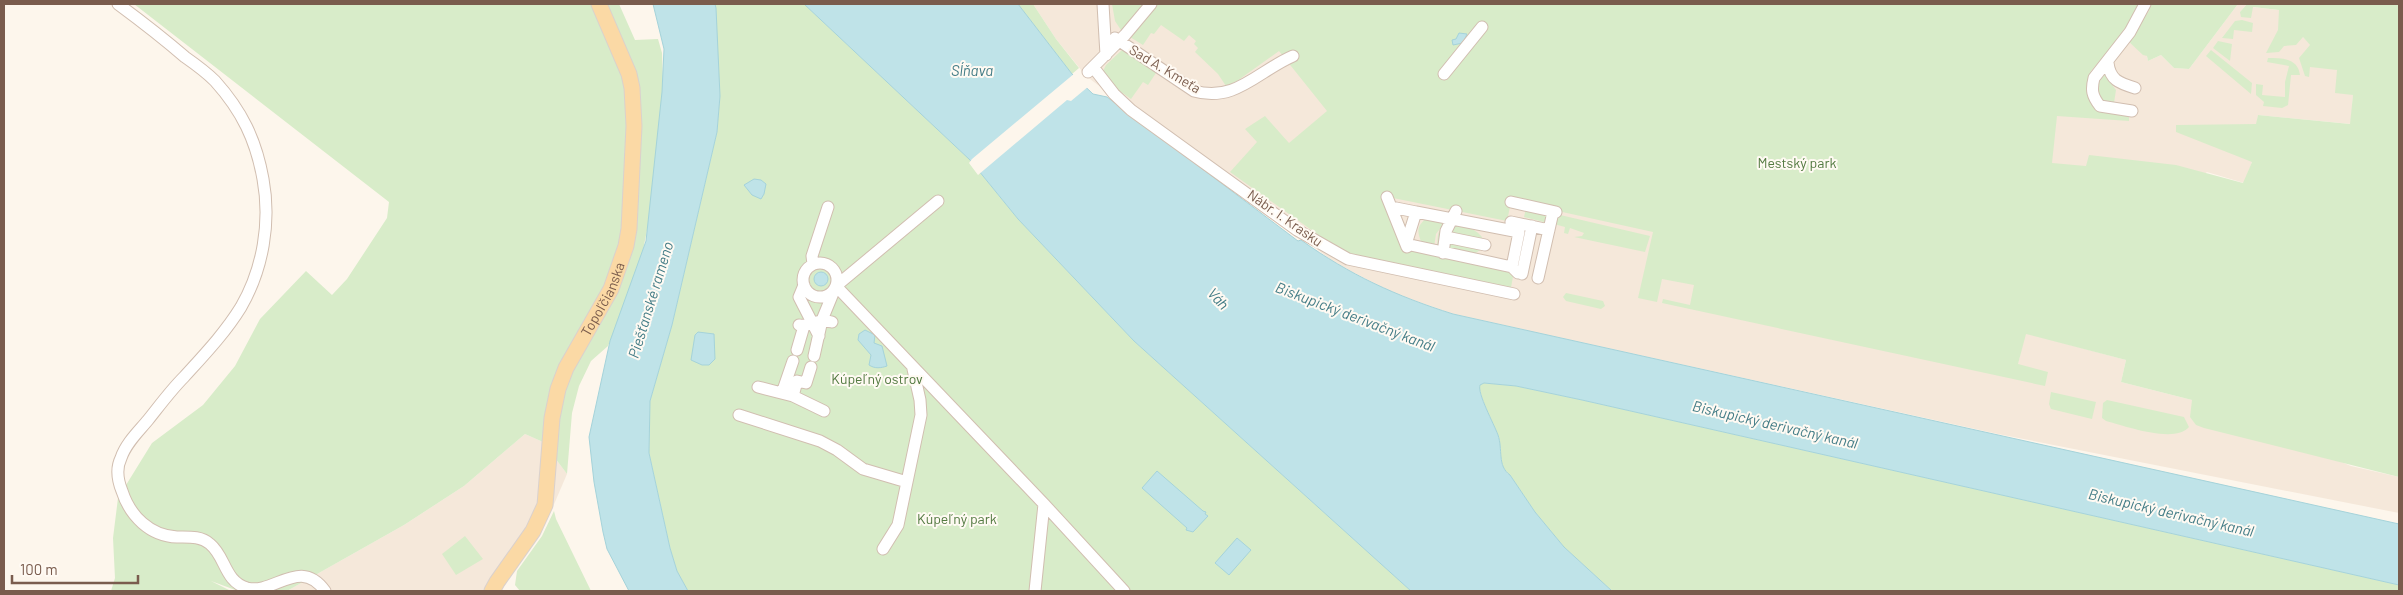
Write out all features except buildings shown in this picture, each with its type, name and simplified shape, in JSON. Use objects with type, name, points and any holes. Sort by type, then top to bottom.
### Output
[{"type":"main road","name":"Topoľčianska","points":[[492,588],[533,531],[545,505],[552,418],[558,389],[566,368],[612,289],[626,246],[629,229],[634,126],[632,88],[629,74],[599,4]]},
{"type":"street","points":[[118,4],[214,80],[237,109],[258,151],[267,199],[265,241],[256,274],[241,306],[221,337],[182,379],[129,443],[120,458],[118,478],[122,492],[136,516],[147,528],[158,534],[174,537],[194,536],[209,542],[219,554],[225,570],[234,581],[248,588],[263,588],[292,576],[306,577],[321,586],[325,591]]},
{"type":"street","name":"Sad A. Kmeťa","points":[[1091,70],[1106,55],[1113,40],[1152,4]]},
{"type":"street","points":[[2132,111],[2100,106],[2093,97],[2094,78],[2108,63],[2136,23],[2145,4]]},
{"type":"street","points":[[1103,8],[1114,30],[1113,40]]},
{"type":"street","points":[[1444,74],[1482,27]]},
{"type":"street","name":"Sad A. Kmeťa","points":[[1113,40],[1194,91],[1209,95],[1225,93],[1242,87],[1273,65],[1293,56]]},
{"type":"street","points":[[2108,63],[2109,74],[2119,83],[2135,88]]},
{"type":"street","name":"Nábr. I. Krasku","points":[[1091,70],[1131,110],[1297,230],[1336,253],[1348,259],[1514,294]]},
{"type":"street","points":[[1408,247],[1389,202],[1416,212],[1455,215],[1478,220],[1490,226],[1549,230]]},
{"type":"street","points":[[798,292],[810,293],[820,297],[830,294],[836,286],[935,203]]},
{"type":"street","points":[[1408,247],[1482,261],[1517,271],[1518,203],[1555,212],[1538,278]]},
{"type":"street","points":[[813,264],[812,256],[828,207]]},
{"type":"street","points":[[1408,247],[1416,212]]},
{"type":"street","points":[[1443,253],[1446,237],[1455,215]]},
{"type":"street","points":[[1482,261],[1490,226]]},
{"type":"street","points":[[1446,237],[1485,245]]},
{"type":"street","points":[[792,397],[797,381],[795,355],[814,323],[836,286],[836,274],[829,265],[824,263],[813,264],[806,271],[798,292],[814,323],[819,336],[812,362],[797,381],[792,397]]},
{"type":"street","points":[[836,286],[1044,504],[1124,591]]},
{"type":"street","points":[[883,549],[898,525],[921,415],[920,400],[912,367]]},
{"type":"street","points":[[758,387],[792,397],[824,411]]},
{"type":"street","points":[[739,415],[820,441],[843,454],[863,469],[907,482]]},
{"type":"street","points":[[1035,591],[1044,504]]},
{"type":"shaded area","points":[[1033,4],[2151,4],[2150,11],[2129,42],[2147,56],[2148,61],[2161,55],[2174,68],[2189,69],[2238,4],[2247,4],[2240,12],[2252,7],[2279,10],[2313,48],[2337,70],[2353,95],[2351,124],[2258,115],[2252,162],[2244,183],[2207,172],[2026,297],[2018,364],[2025,333],[2126,360],[2121,382],[2192,400],[2351,466],[2399,477],[2399,513],[1998,434],[1453,314],[1393,293],[1335,263],[1086,76],[1056,39]]},
{"type":"shaded area","points":[[525,434],[543,442],[567,474],[552,509],[501,591],[287,591],[404,525],[464,486]]},
{"type":"green space","points":[[134,4],[619,4],[635,40],[658,39],[662,53],[664,114],[658,174],[638,276],[608,346],[591,361],[579,386],[572,413],[567,474],[543,442],[525,434],[464,486],[404,525],[287,591],[238,591],[211,581],[231,591],[111,591],[115,578],[113,538],[118,498],[152,443],[203,405],[235,366],[260,319],[306,271],[332,295],[347,279],[387,218],[389,202]]},
{"type":"green space","name":"Kúpeľný ostrov","points":[[715,4],[804,4],[970,160],[1018,219],[1134,341],[1411,591],[688,591],[677,571],[670,548],[649,453],[650,401],[672,325],[717,132],[720,96]]},
{"type":"green space","points":[[1018,4],[1033,4],[1056,39],[1079,68],[1072,74]]},
{"type":"green space","points":[[1112,4],[1145,5],[1121,30],[1115,21]]},
{"type":"green space","name":"Mestský park","points":[[1156,4],[2143,4],[2118,39],[2091,71],[2087,83],[2089,98],[2129,115],[2129,121],[2057,116],[2052,163],[2086,166],[2089,155],[2176,165],[2243,183],[2252,162],[2176,132],[2176,125],[2256,124],[2258,115],[2350,124],[2353,95],[2335,93],[2337,70],[2310,67],[2309,77],[2305,76],[2299,58],[2310,45],[2303,37],[2296,45],[2284,46],[2279,52],[2266,53],[2278,30],[2279,10],[2253,7],[2251,18],[2241,17],[2240,12],[2247,4],[2399,4],[2399,477],[2196,425],[2190,417],[2192,400],[2121,382],[2126,360],[2026,334],[2018,364],[2048,372],[2045,386],[1662,303],[1663,299],[1690,305],[1694,285],[1662,279],[1657,302],[1638,298],[1653,232],[1526,204],[1511,202],[1507,221],[1388,197],[1409,250],[1514,271],[1510,293],[1348,256],[1230,172],[1257,142],[1245,129],[1265,116],[1289,143],[1327,111],[1279,51],[1237,81],[1226,86],[1218,74],[1195,52],[1198,48],[1194,44],[1196,41],[1189,35],[1184,41],[1161,25],[1154,34],[1151,33],[1143,45],[1130,37]]},
{"type":"green space","points":[[2151,4],[2238,4],[2189,69],[2174,68],[2161,55],[2148,61],[2147,56],[2143,55],[2128,41],[2149,11]]},
{"type":"green space","points":[[2242,20],[2253,23],[2252,32],[2234,30],[2233,39],[2222,38],[2235,21]]},
{"type":"green space","points":[[2218,41],[2232,44],[2230,61],[2213,48]]},
{"type":"green space","points":[[1123,49],[1156,73],[1148,85],[1143,82],[1131,99],[1107,82],[1103,71],[1106,65]]},
{"type":"green space","points":[[2211,50],[2252,83],[2251,94],[2206,56]]},
{"type":"green space","points":[[2268,58],[2288,60],[2293,62],[2299,69],[2300,75],[2291,75],[2288,105],[2282,108],[2263,106],[2264,102],[2256,95],[2256,84],[2263,85],[2262,95],[2285,97],[2285,82],[2289,66],[2267,62]]},
{"type":"green space","points":[[2104,74],[2116,90],[2114,103],[2103,102],[2098,97],[2097,84]]},
{"type":"green space","points":[[1526,208],[1550,213],[1548,223],[1524,217]]},
{"type":"green space","points":[[1556,214],[1650,236],[1645,252],[1574,237],[1582,236],[1584,233],[1570,228],[1568,234],[1564,233],[1565,227],[1554,224]]},
{"type":"green space","points":[[1427,218],[1442,221],[1443,246],[1437,245],[1438,234],[1442,226],[1436,234],[1434,247],[1422,244],[1418,230]]},
{"type":"green space","points":[[1452,226],[1470,228],[1484,240],[1452,237],[1448,230]]},
{"type":"green space","points":[[1446,241],[1482,249],[1474,254],[1447,249]]},
{"type":"green space","points":[[1566,293],[1603,301],[1605,306],[1601,309],[1566,301],[1563,297]]},
{"type":"green space","points":[[1480,384],[1516,386],[1582,400],[2399,585],[2399,591],[1612,591],[1564,547],[1535,512],[1503,467],[1498,435],[1481,394]]},
{"type":"green space","points":[[2051,392],[2096,402],[2092,419],[2051,409],[2049,404]]},
{"type":"green space","points":[[2107,400],[2184,417],[2189,427],[2182,432],[2162,434],[2137,430],[2106,421],[2102,418],[2103,403]]},
{"type":"green space","points":[[554,511],[556,519],[591,591],[520,591],[515,585],[517,571],[542,536]]},
{"type":"green space","points":[[465,536],[483,559],[456,575],[442,554]]},
{"type":"water","name":"Piešťanské rameno","points":[[653,4],[715,4],[716,8],[720,96],[717,132],[672,325],[650,401],[649,453],[670,548],[677,571],[688,591],[629,591],[607,549],[594,482],[589,437],[610,341],[646,241],[662,92],[664,49]]},
{"type":"water","points":[[804,4],[1018,4],[1072,74],[1093,94],[1107,97],[1298,241],[1301,240],[1356,274],[1412,300],[1453,314],[2399,524],[2399,585],[1582,400],[1516,386],[1484,383],[1480,385],[1481,395],[1498,435],[1503,467],[1535,512],[1564,547],[1612,591],[1411,591],[1134,341],[1018,219],[970,160]]},
{"type":"water","points":[[1459,33],[1467,34],[1463,43],[1453,45],[1452,40],[1456,39]]},
{"type":"water","points":[[754,179],[761,180],[766,184],[761,199],[752,195],[744,185]]},
{"type":"water","points":[[821,272],[826,274],[828,279],[826,284],[821,286],[816,284],[814,279],[816,274]]},
{"type":"water","points":[[865,330],[875,335],[874,343],[882,346],[887,366],[878,368],[869,365],[871,355],[858,340],[859,334]]},
{"type":"water","points":[[698,332],[714,334],[715,359],[709,365],[702,365],[691,360],[695,335]]},
{"type":"water","points":[[1157,471],[1206,512],[1205,514],[1208,516],[1193,532],[1186,530],[1187,528],[1142,488]]},
{"type":"water","points":[[1237,538],[1251,550],[1229,575],[1215,563]]},
{"type":"pier","points":[[1075,73],[1089,86],[1071,101],[1067,100],[978,175],[969,163],[972,159]]},
{"type":"water label","name":"Sĺňava","points":[[972,71]]},
{"type":"water label","name":"Váh","points":[[1218,299]]},
{"type":"water label","name":"Biskupický derivačný kanál","points":[[1355,317]]},
{"type":"water label","name":"Biskupický derivačný kanál","points":[[1775,425]]},
{"type":"water label","name":"Biskupický derivačný kanál","points":[[2171,513]]},
{"type":"park label","name":"Kúpeľný park","points":[[957,519]]}]
